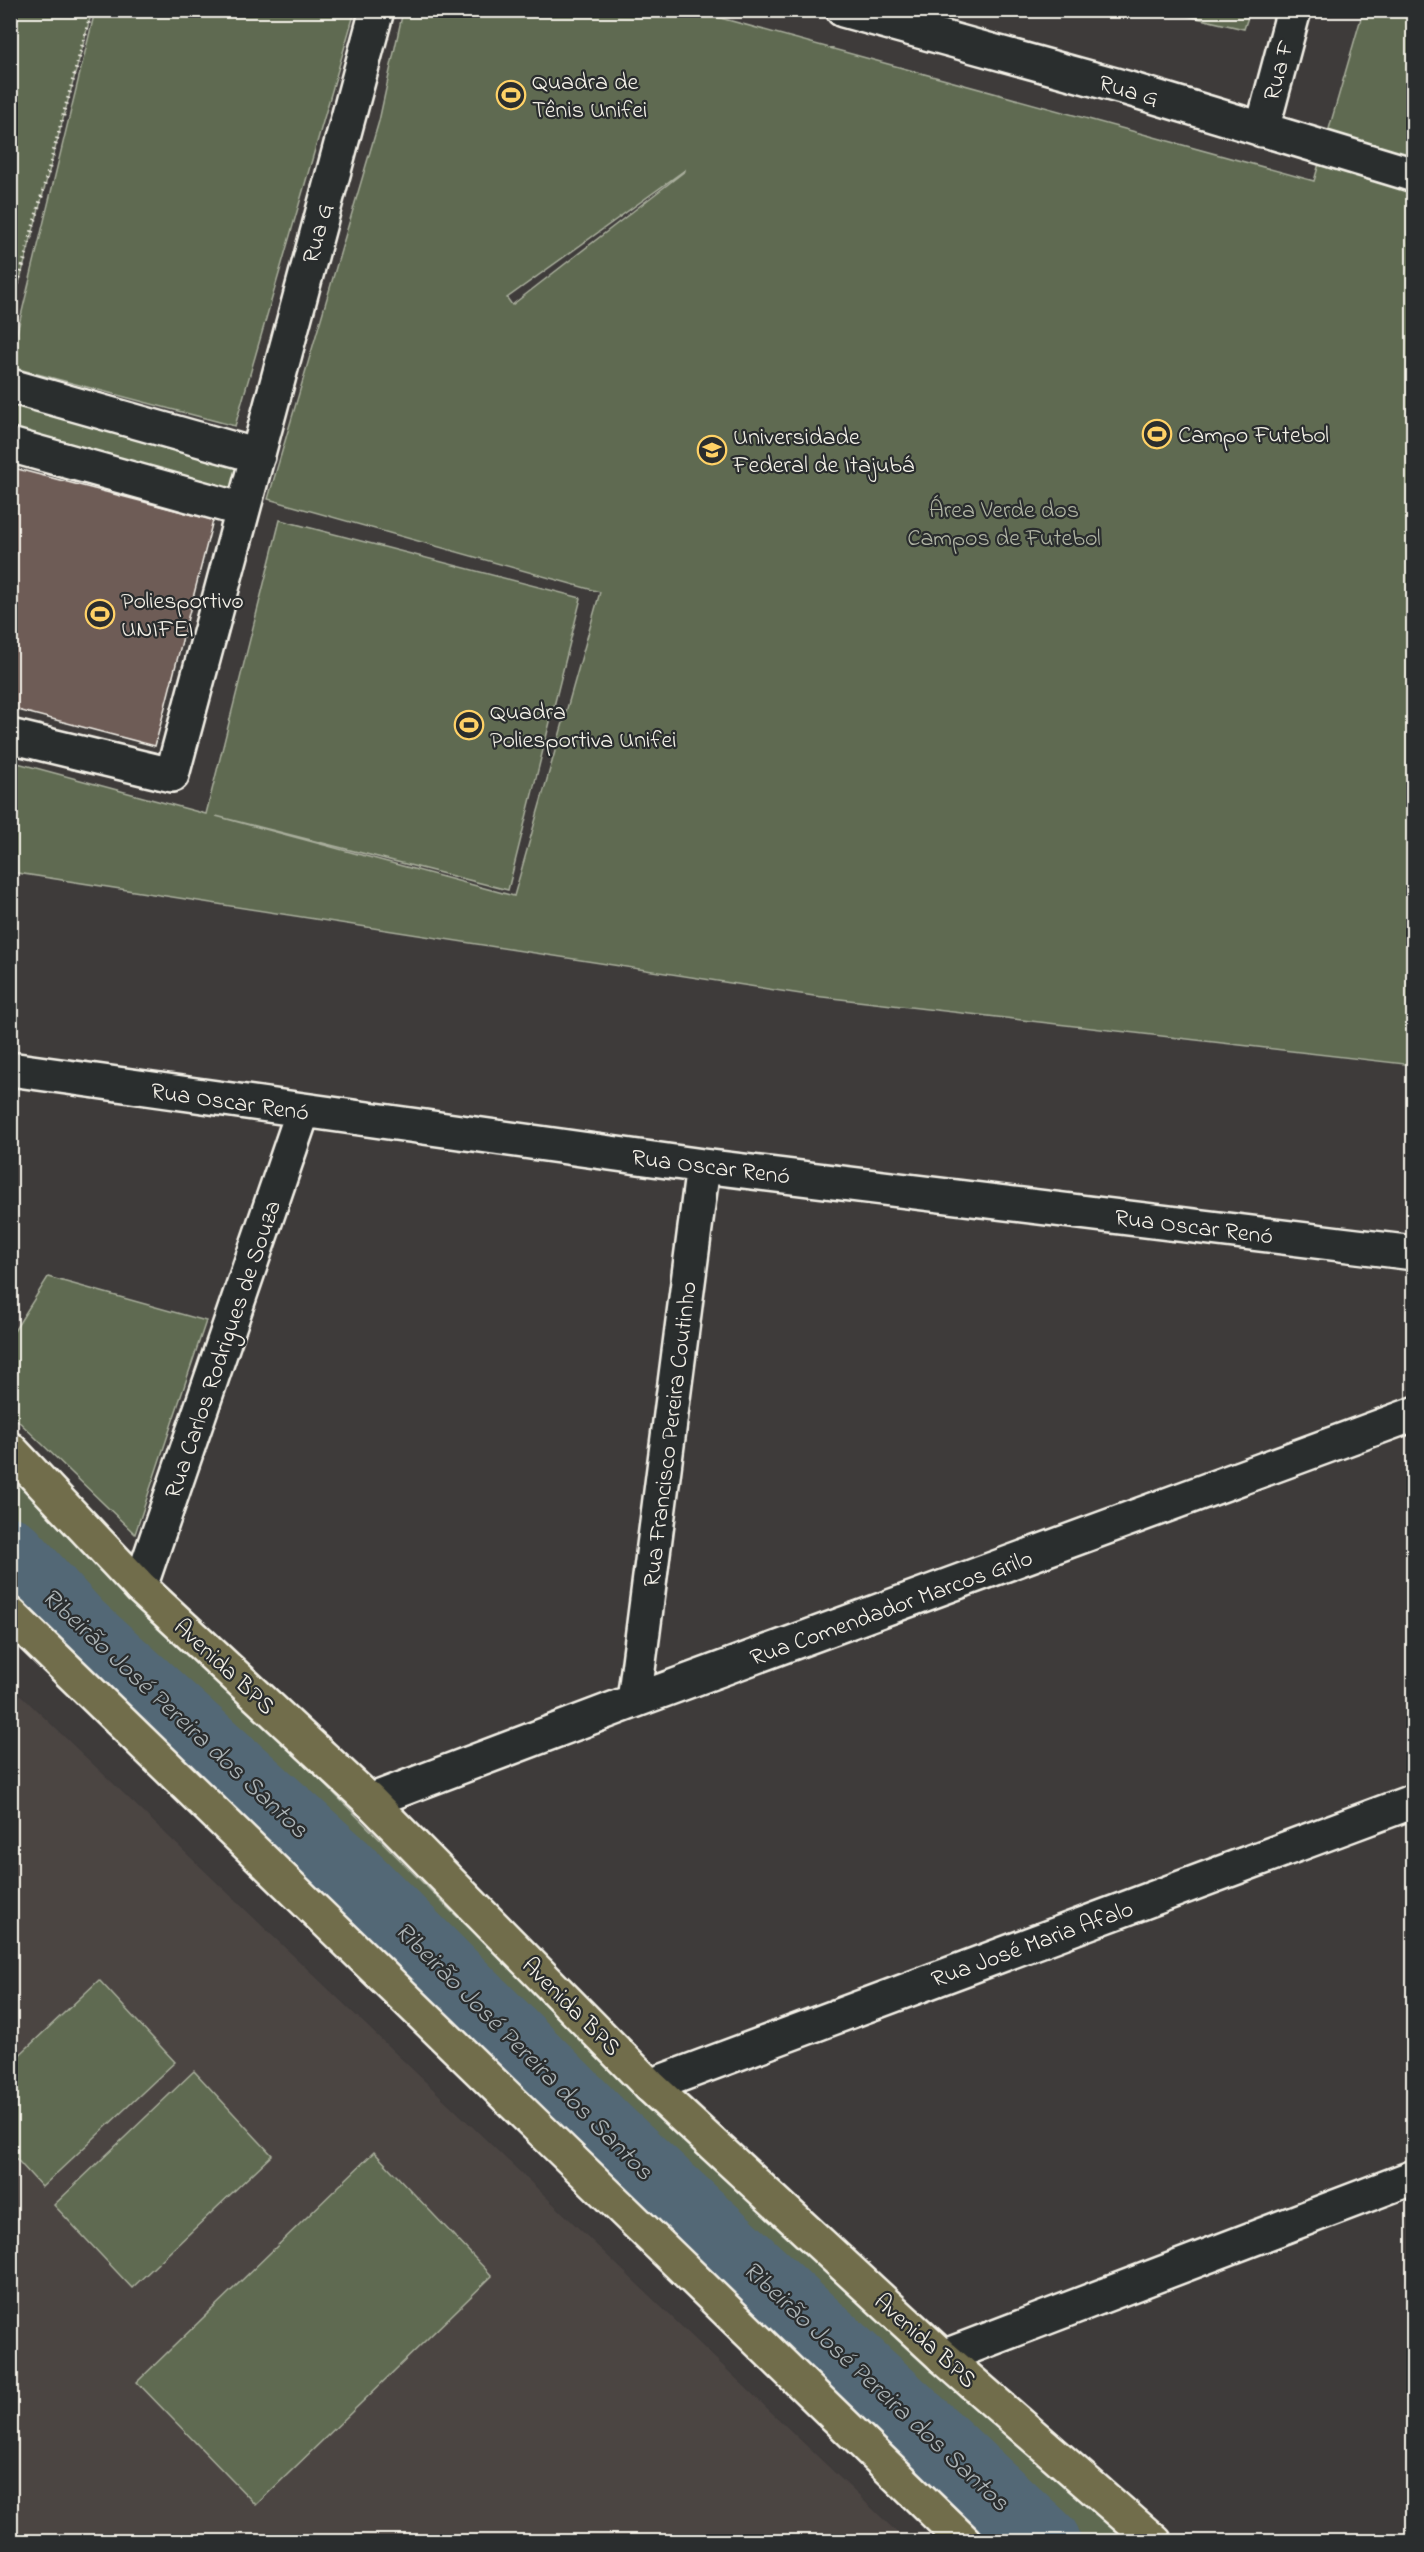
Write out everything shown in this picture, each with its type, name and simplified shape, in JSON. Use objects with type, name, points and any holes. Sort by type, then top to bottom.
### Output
[{"type":"main road","name":"Avenida BPS","points":[[10,1449],[140,1587],[370,1801],[650,2086],[943,2357],[1155,2541]]},
{"type":"main road","points":[[10,1614],[965,2541]]},
{"type":"street","name":"Rua G","points":[[10,735],[172,775],[377,10]]},
{"type":"street","name":"Rua F","points":[[1262,130],[1294,10]]},
{"type":"street","name":"Rua G","points":[[855,12],[1126,88],[1413,175]]},
{"type":"street","points":[[10,386],[258,456]]},
{"type":"street","points":[[10,445],[243,510]]},
{"type":"street","name":"Rua Oscar Renó","points":[[10,1069],[703,1166],[1413,1253]]},
{"type":"street","name":"Rua Carlos Rodrigues de Souza","points":[[140,1587],[303,1111]]},
{"type":"street","name":"Rua Francisco Pereira Coutinho","points":[[634,1701],[703,1166]]},
{"type":"street","name":"Rua Comendador Marcos Grilo","points":[[370,1801],[634,1701],[1413,1414]]},
{"type":"street","name":"Rua José Maria Afalo","points":[[650,2086],[1413,1801]]},
{"type":"street","points":[[943,2357],[1413,2177]]},
{"type":"path","points":[[10,313],[92,10]]},
{"type":"shaded area","points":[[11,1686],[906,2541],[11,2541]]},
{"type":"green space","points":[[10,11],[92,11],[11,313]]},
{"type":"green space","points":[[95,11],[355,11],[235,426],[11,367],[11,357]]},
{"type":"green space","name":"Área Verde dos Campos de Futebol","points":[[403,11],[695,11],[1314,181],[1363,11],[1413,11],[1413,1065],[814,996],[11,872],[10,761],[206,814],[280,520],[581,598],[508,890],[216,816],[514,896],[600,592],[268,499],[379,121]],"holes":[[[685,171],[512,305],[507,298]]]},
{"type":"green space","points":[[1166,11],[1250,11],[1244,29]]},
{"type":"green space","points":[[10,386],[256,457],[241,508],[11,442]]},
{"type":"green space","points":[[48,1277],[206,1321],[135,1534],[11,1414],[11,1336]]},
{"type":"green space","points":[[10,1468],[451,1911],[1132,2541],[989,2541],[11,1587]]},
{"type":"green space","points":[[99,1980],[175,2062],[42,2187],[11,2153],[11,2063]]},
{"type":"green space","points":[[194,2071],[272,2155],[132,2288],[54,2205]]},
{"type":"green space","points":[[374,2152],[492,2276],[256,2505],[137,2382]]},
{"type":"building","name":"Poliesportivo UNIFEI","points":[[10,467],[213,520],[155,746],[10,708]]},
{"type":"waterway","name":"Ribeirão José Pereira dos Santos","points":[[10,1553],[77,1627],[344,1869],[607,2134],[1045,2542]]},
{"type":"place","name":"Quadra de Tênis Unifei","points":[[511,95]]},
{"type":"place","name":"Campo Futebol","points":[[1157,434]]},
{"type":"place","name":"Universidade Federal de Itajubá","points":[[712,450]]},
{"type":"place","name":"Poliesportivo UNIFEI","points":[[100,614]]},
{"type":"place","name":"Quadra Poliesportiva Unifei","points":[[469,725]]}]
